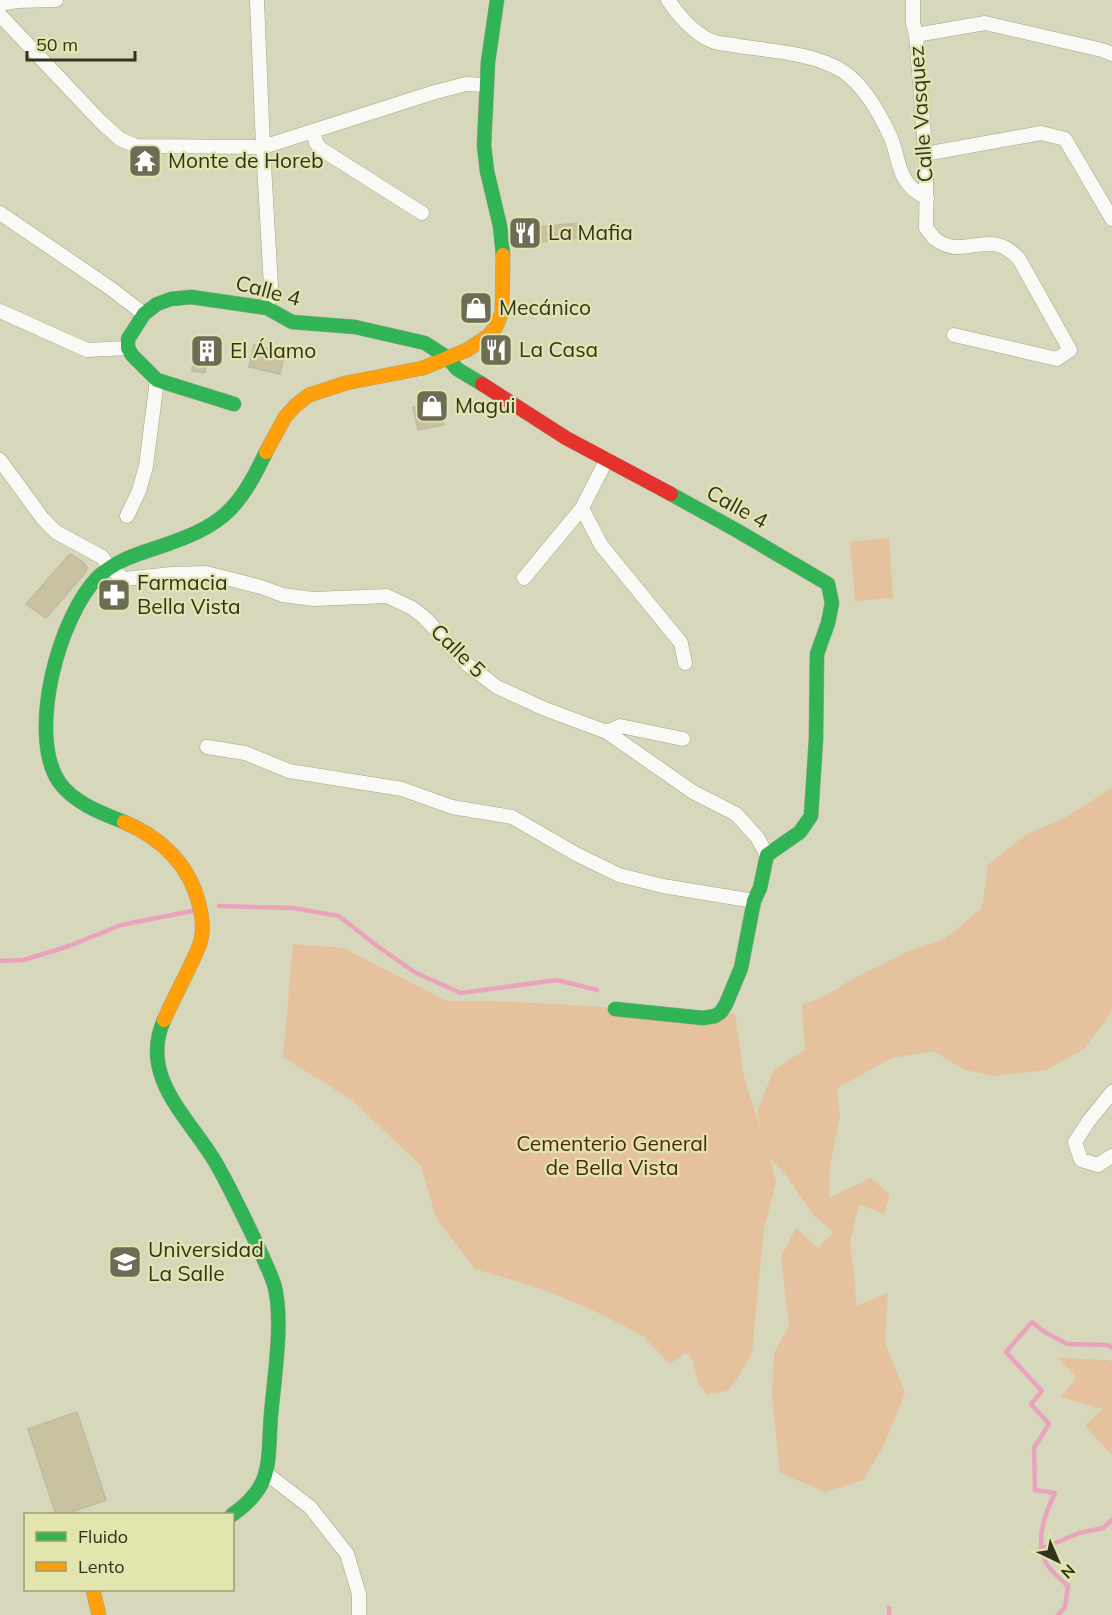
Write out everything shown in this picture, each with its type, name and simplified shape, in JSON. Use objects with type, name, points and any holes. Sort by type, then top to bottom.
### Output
[{"type":"main road","points":[[234,1514],[256,1496],[267,1474],[277,1352],[277,1294],[265,1263],[225,1179],[204,1143],[168,1093],[158,1069],[155,1048],[158,1035],[201,941],[202,921],[196,893],[180,861],[157,842],[133,827],[89,807],[69,793],[57,779],[47,755],[46,704],[60,650],[76,608],[86,590],[109,567],[127,558],[193,536],[215,523],[236,505],[252,483],[279,425],[300,402],[314,393],[356,380],[426,367],[469,348],[485,338],[499,324],[504,308],[500,226],[484,152],[485,85],[497,0]]},
{"type":"main road","name":"Calle 4","points":[[128,348],[128,339],[144,314],[157,304],[171,299],[191,297],[267,308],[292,322],[355,327],[425,343],[448,358],[457,369],[566,438],[736,530],[828,584],[832,603],[828,623],[817,654],[816,739],[811,816],[801,832],[767,855]]},
{"type":"main road","points":[[128,348],[157,380],[234,404]]},
{"type":"main road","points":[[615,1009],[704,1018],[715,1016],[726,1004],[741,968],[754,901],[760,888],[767,855]]},
{"type":"main road","points":[[93,1591],[99,1615]]},
{"type":"street","points":[[0,4],[56,0]]},
{"type":"street","points":[[257,0],[272,287],[267,308]]},
{"type":"street","points":[[668,0],[676,12],[697,32],[714,42],[793,54],[822,62],[842,71],[858,83],[892,139],[906,180],[913,189],[927,198]]},
{"type":"street","name":"Calle Vasquez","points":[[913,0],[925,154],[926,228],[935,238],[948,246],[964,247],[986,243],[1002,245],[1011,250],[1019,259],[1070,350],[1057,358],[954,335]]},
{"type":"street","points":[[0,15],[100,122],[120,139],[136,146],[263,147],[432,93],[466,84],[485,85]]},
{"type":"street","points":[[916,35],[985,23],[1112,54]]},
{"type":"street","points":[[313,131],[316,143],[321,149],[422,213]]},
{"type":"street","points":[[925,154],[1041,133],[1065,139],[1112,219]]},
{"type":"street","points":[[0,213],[144,314]]},
{"type":"street","points":[[0,311],[87,350],[128,348]]},
{"type":"street","points":[[127,516],[139,491],[146,466],[157,380]]},
{"type":"street","points":[[524,578],[582,508],[607,459]]},
{"type":"street","name":"Calle 5","points":[[0,460],[43,519],[56,532],[102,557],[109,567],[124,579],[206,573],[283,595],[313,600],[387,596],[412,608],[425,618],[468,665],[497,687],[545,709],[607,732],[693,792],[736,814],[757,837],[767,855]]},
{"type":"street","points":[[582,508],[601,545],[681,643],[685,663]]},
{"type":"street","points":[[607,732],[620,726],[683,739]]},
{"type":"street","points":[[207,747],[245,753],[289,771],[402,789],[452,807],[512,817],[576,854],[619,875],[663,886],[754,901]]},
{"type":"street","points":[[1112,1092],[1075,1142],[1081,1161],[1098,1165],[1112,1156]]},
{"type":"street","points":[[267,1474],[310,1507],[347,1554],[358,1594],[359,1615]]},
{"type":"green space","points":[[889,538],[893,598],[855,601],[850,542]]},
{"type":"green space","name":"Cementerio General de Bella Vista","points":[[1112,788],[1112,1011],[1084,1049],[1046,1070],[993,1076],[965,1070],[933,1051],[892,1058],[837,1088],[840,1117],[830,1165],[829,1198],[870,1178],[890,1194],[884,1214],[859,1204],[850,1242],[856,1306],[888,1293],[885,1343],[905,1393],[884,1445],[863,1480],[825,1492],[780,1473],[772,1395],[774,1353],[789,1326],[781,1257],[796,1228],[818,1248],[834,1232],[814,1216],[785,1174],[770,1159],[776,1182],[764,1229],[752,1353],[736,1381],[727,1391],[707,1394],[698,1384],[693,1360],[686,1353],[670,1364],[643,1336],[601,1314],[542,1289],[475,1269],[436,1218],[421,1166],[352,1100],[283,1057],[293,944],[343,948],[447,1001],[492,1001],[735,1014],[744,1077],[763,1136],[757,1113],[773,1071],[805,1049],[802,1005],[825,996],[856,977],[909,951],[943,940],[982,908],[988,865],[1025,835],[1066,817]]},
{"type":"green space","points":[[1057,1358],[1112,1362],[1112,1455],[1085,1426],[1102,1409],[1061,1397],[1077,1377]]},
{"type":"building","points":[[578,223],[579,238],[520,244],[518,229]]},
{"type":"building","name":"El Álamo","points":[[197,338],[221,341],[218,362],[206,361],[205,373],[192,371]]},
{"type":"building","points":[[254,345],[285,352],[280,374],[249,367]]},
{"type":"building","points":[[439,402],[444,425],[418,430],[413,407]]},
{"type":"building","points":[[70,554],[83,562],[87,567],[86,572],[46,618],[26,604]]},
{"type":"building","points":[[77,1412],[106,1500],[69,1513],[55,1513],[28,1429]]},
{"type":"waterway","points":[[219,906],[293,908],[339,916],[416,973],[461,993],[557,980],[597,990]]},
{"type":"waterway","points":[[0,961],[24,960],[69,946],[121,925],[197,910]]},
{"type":"waterway","points":[[1058,1615],[1065,1607],[1068,1586],[1048,1566],[1041,1548],[1044,1520],[1055,1493],[1035,1490],[1034,1448],[1049,1424],[1031,1404],[1042,1391],[1006,1352],[1032,1322],[1067,1344],[1108,1345],[1112,1348]]},
{"type":"waterway","points":[[1041,1549],[1079,1533],[1103,1528],[1112,1520]]},
{"type":"waterway","points":[[889,1608],[889,1615]]},
{"type":"traffic: fast","points":[[497,0],[488,62],[484,145],[487,171],[500,226],[503,255]]},
{"type":"traffic: fast","points":[[234,404],[157,380],[128,348],[128,339],[144,314],[157,304],[171,299],[191,297],[267,308],[292,322],[355,327],[425,343],[448,358],[457,369],[482,384]]},
{"type":"traffic: fast","points":[[124,822],[72,796],[59,782],[50,761],[46,735],[47,706],[60,646],[84,595],[98,577],[127,559],[198,532],[226,514],[246,489],[266,452]]},
{"type":"traffic: fast","points":[[615,1009],[703,1018],[715,1016],[721,1012],[741,968],[754,901],[760,888],[767,855],[800,832],[811,816],[816,739],[817,654],[828,623],[832,603],[828,584],[671,494]]},
{"type":"traffic: fast","points":[[164,1020],[158,1041],[158,1061],[162,1079],[171,1097],[226,1182],[267,1265],[277,1298],[277,1349],[266,1471],[256,1493],[234,1513]]},
{"type":"traffic: slow","points":[[266,452],[285,417],[309,395],[346,383],[423,368],[467,350],[488,336],[496,327],[502,312],[503,255]]},
{"type":"traffic: slow","points":[[124,822],[150,836],[172,854],[188,877],[201,913],[202,931],[199,946],[164,1020]]},
{"type":"traffic: slow","points":[[93,1591],[99,1615]]},
{"type":"traffic: jam","points":[[482,384],[566,438],[671,494]]},
{"type":"place","name":"Monte de Horeb","points":[[145,161]]},
{"type":"place","name":"La Mafia","points":[[525,233]]},
{"type":"place","name":"Mecánico","points":[[476,308]]},
{"type":"place","name":"La Casa","points":[[496,350]]},
{"type":"place","name":"El Álamo","points":[[207,351]]},
{"type":"place","name":"Magui","points":[[432,406]]},
{"type":"place","name":"Farmacia Bella Vista","points":[[114,595]]},
{"type":"place","name":"Universidad La Salle","points":[[125,1262]]}]
